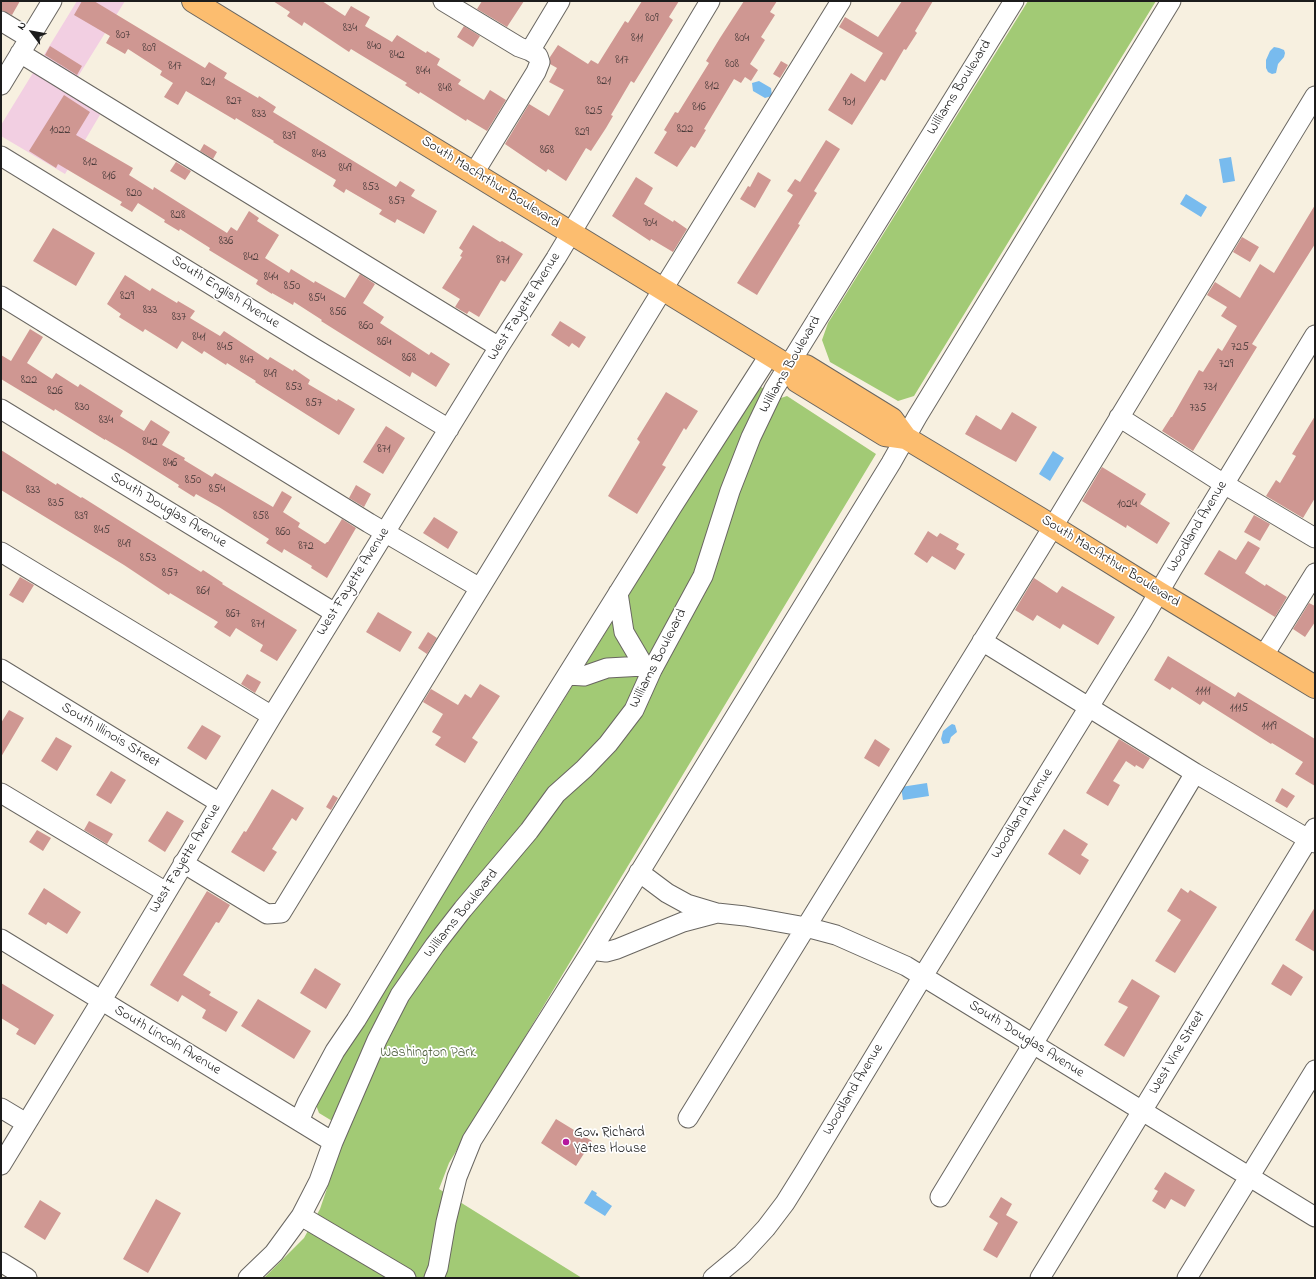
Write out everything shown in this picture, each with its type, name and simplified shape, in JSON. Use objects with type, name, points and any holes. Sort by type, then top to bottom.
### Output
[{"type":"main road","name":"South MacArthur Boulevard","points":[[193,1],[788,366],[806,366],[892,420],[906,438],[1053,526],[1158,592],[1315,687]]},
{"type":"street","points":[[1,85],[52,1]]},
{"type":"street","points":[[443,1],[519,47],[538,56],[540,62],[536,72],[474,173]]},
{"type":"street","points":[[530,51],[560,1]]},
{"type":"street","name":"West Fayette Avenue","points":[[1,1165],[272,716],[570,233],[710,1]]},
{"type":"street","points":[[183,863],[268,914],[281,914],[841,1]]},
{"type":"street","name":"Williams Boulevard","points":[[248,1278],[274,1253],[301,1216],[319,1180],[333,1142],[377,1040],[400,995],[463,909],[529,831],[556,794],[584,769],[608,744],[634,710],[648,668],[703,576],[730,490],[750,437],[774,389],[1014,1]]},
{"type":"street","points":[[434,1278],[438,1268],[446,1222],[457,1177],[472,1140],[906,438],[1170,1]]},
{"type":"street","points":[[1,21],[25,46],[499,347]]},
{"type":"street","points":[[688,1118],[1053,526],[1315,96]]},
{"type":"street","name":"South English Avenue","points":[[1,156],[449,429]]},
{"type":"street","points":[[1,296],[385,532],[480,588]]},
{"type":"street","name":"Woodland Avenue","points":[[713,1278],[742,1254],[766,1228],[785,1203],[1315,335]]},
{"type":"street","name":"Williams Boulevard","points":[[299,1121],[335,1051],[356,1020],[479,816],[618,593],[770,354]]},
{"type":"street","name":"South Douglas Avenue","points":[[1,409],[335,613]]},
{"type":"street","points":[[1119,417],[1224,484],[1315,538]]},
{"type":"street","points":[[1,552],[272,716]]},
{"type":"street","points":[[1264,655],[1315,573]]},
{"type":"street","points":[[618,593],[624,632],[648,668]]},
{"type":"street","points":[[982,641],[1196,773],[1313,837]]},
{"type":"street","points":[[567,675],[584,676],[607,668],[648,668]]},
{"type":"street","name":"South Illinois Street","points":[[1,669],[220,803]]},
{"type":"street","points":[[940,1196],[1196,773]]},
{"type":"street","points":[[1,793],[166,892]]},
{"type":"street","name":"West Vine Street","points":[[1040,1278],[1313,837]]},
{"type":"street","name":"South Douglas Avenue","points":[[639,872],[667,893],[687,904],[717,913],[745,916],[806,927],[836,935],[906,966],[1315,1217]]},
{"type":"street","name":"South Douglas Avenue","points":[[592,948],[598,951],[606,952],[683,922],[717,913]]},
{"type":"street","name":"South Lincoln Avenue","points":[[1,939],[333,1142]]},
{"type":"street","points":[[1187,1278],[1315,1070]]},
{"type":"street","points":[[1,1108],[26,1124]]},
{"type":"street","points":[[301,1216],[406,1278]]},
{"type":"street","points":[[1,1262],[27,1278]]},
{"type":"shaded area","points":[[77,1],[125,1],[74,83],[107,103],[65,174],[1,136],[1,125]]},
{"type":"green space","points":[[1028,1],[1156,1],[914,396],[898,401],[830,362],[822,340],[828,323]]},
{"type":"green space","name":"Washington Park","points":[[759,386],[781,398],[787,396],[876,454],[449,1163],[439,1189],[582,1278],[264,1278],[304,1238],[320,1209],[347,1130],[319,1113],[316,1105],[363,1019],[429,917]]},
{"type":"water","points":[[1274,47],[1284,50],[1285,53],[1284,57],[1278,64],[1276,73],[1272,74],[1268,72],[1266,68],[1266,60],[1270,51]]},
{"type":"water","points":[[759,81],[771,88],[772,96],[765,98],[753,91],[752,83]]},
{"type":"water","points":[[1231,157],[1235,181],[1223,183],[1219,159]]},
{"type":"water","points":[[1186,194],[1207,207],[1201,217],[1180,204]]},
{"type":"water","points":[[1053,451],[1064,458],[1050,481],[1039,474]]},
{"type":"water","points":[[952,724],[955,725],[957,732],[951,737],[949,743],[943,744],[941,739],[943,731]]},
{"type":"water","points":[[927,783],[929,796],[903,800],[901,787]]},
{"type":"water","points":[[592,1190],[597,1193],[596,1195],[612,1206],[605,1216],[584,1203]]},
{"type":"building","points":[[1,1],[20,1],[12,15],[1,10]]},
{"type":"building","points":[[82,1],[94,1],[205,68],[209,62],[227,73],[224,78],[258,98],[259,96],[276,107],[273,112],[396,187],[400,181],[415,190],[411,196],[437,211],[424,234],[397,219],[395,223],[379,214],[382,210],[346,189],[344,193],[333,186],[336,180],[236,118],[235,120],[186,91],[178,105],[164,97],[173,83],[160,75],[162,71],[128,49],[125,54],[106,43],[110,36],[74,15]]},
{"type":"building","points":[[273,1],[322,1],[345,16],[351,6],[370,17],[365,26],[392,42],[397,35],[426,53],[427,51],[440,59],[437,65],[461,80],[458,84],[484,100],[490,90],[506,100],[487,131],[467,119],[466,121],[420,92],[419,94],[405,85],[407,83],[351,49],[349,52],[304,22],[302,26],[287,16],[290,12]]},
{"type":"building","points":[[482,1],[524,1],[507,27],[477,9]]},
{"type":"building","points":[[642,1],[679,1],[669,17],[673,20],[634,83],[631,81],[611,115],[613,116],[606,128],[591,151],[586,148],[566,181],[548,169],[546,172],[505,144],[529,104],[549,116],[564,90],[549,82],[557,68],[550,64],[550,57],[558,45],[588,64],[591,60],[598,64],[625,21],[628,23]]},
{"type":"building","points":[[744,1],[777,1],[770,12],[775,15],[761,37],[765,40],[750,64],[758,70],[751,81],[745,77],[741,83],[734,79],[704,129],[706,130],[695,148],[691,146],[677,167],[654,153],[667,132],[664,130],[675,112],[678,113],[709,63],[706,61]]},
{"type":"building","points":[[902,1],[933,1],[915,31],[917,33],[906,50],[904,49],[885,81],[881,79],[852,125],[828,110],[851,73],[865,82],[883,53],[839,27],[845,17],[878,37]]},
{"type":"building","points":[[464,26],[480,36],[473,47],[457,37]]},
{"type":"building","points":[[50,46],[82,66],[77,75],[45,55]]},
{"type":"building","points":[[781,61],[788,65],[780,78],[773,74]]},
{"type":"building","points":[[64,95],[90,112],[76,135],[133,168],[129,175],[153,190],[154,187],[227,233],[231,227],[237,231],[249,211],[259,218],[257,221],[279,235],[265,258],[289,273],[291,269],[314,283],[315,281],[345,298],[360,274],[375,284],[363,303],[384,317],[380,323],[429,355],[431,352],[450,364],[436,387],[412,372],[410,377],[321,321],[322,320],[294,302],[293,305],[272,294],[256,284],[258,280],[209,250],[210,248],[180,229],[179,231],[164,222],[165,220],[138,203],[132,212],[120,205],[122,202],[58,164],[56,168],[29,151]]},
{"type":"building","points":[[826,140],[840,149],[814,191],[817,193],[798,224],[800,225],[757,295],[737,283],[793,195],[787,191],[795,179],[800,182]]},
{"type":"building","points":[[204,144],[217,152],[213,159],[200,151]]},
{"type":"building","points":[[176,162],[191,171],[185,180],[170,171]]},
{"type":"building","points":[[758,172],[771,180],[755,208],[740,199],[748,186],[750,187]]},
{"type":"building","points":[[636,177],[653,188],[644,204],[673,222],[674,220],[687,229],[673,252],[651,239],[650,241],[612,216]]},
{"type":"building","points":[[1315,205],[1315,244],[1252,344],[1257,347],[1193,451],[1162,431],[1172,417],[1199,370],[1203,372],[1218,348],[1222,351],[1237,326],[1221,316],[1227,307],[1207,295],[1215,282],[1240,298],[1260,264],[1274,273]]},
{"type":"building","points":[[473,225],[523,254],[505,282],[501,280],[479,317],[469,311],[467,314],[455,307],[460,299],[442,288],[462,257],[460,256],[463,251],[459,248]]},
{"type":"building","points":[[53,228],[95,253],[76,286],[33,261]]},
{"type":"building","points":[[1242,237],[1259,247],[1250,262],[1233,252]]},
{"type":"building","points":[[125,275],[150,291],[152,288],[177,303],[178,301],[195,311],[190,318],[220,336],[224,331],[268,360],[270,357],[293,371],[294,369],[310,380],[308,384],[337,401],[338,399],[355,409],[339,435],[227,363],[226,365],[204,351],[202,354],[182,341],[177,349],[145,329],[143,332],[119,317],[121,314],[107,304]]},
{"type":"building","points":[[560,321],[586,337],[579,348],[572,343],[569,347],[551,335]]},
{"type":"building","points":[[30,329],[43,337],[27,363],[52,379],[56,373],[78,387],[80,384],[123,411],[120,416],[144,431],[151,420],[170,432],[162,445],[185,458],[184,460],[212,477],[215,473],[273,507],[282,491],[292,497],[283,512],[300,523],[298,527],[325,544],[328,542],[342,519],[356,528],[327,578],[311,568],[312,566],[284,549],[282,553],[266,543],[269,539],[219,507],[196,494],[194,497],[178,487],[179,485],[125,451],[1,379],[1,355],[11,361]]},
{"type":"building","points":[[666,392],[698,411],[686,430],[684,428],[662,465],[666,467],[637,514],[608,496],[640,442],[637,439]]},
{"type":"building","points":[[1012,412],[1037,427],[1016,462],[965,434],[976,415],[1001,430]]},
{"type":"building","points":[[1315,416],[1315,498],[1303,518],[1266,496],[1276,480],[1280,483],[1296,456],[1292,454]]},
{"type":"building","points":[[386,426],[405,438],[383,474],[363,462]]},
{"type":"building","points":[[1,450],[56,485],[57,483],[81,498],[82,497],[201,572],[203,570],[223,583],[222,584],[297,630],[277,661],[260,651],[263,645],[236,628],[230,637],[214,627],[218,622],[170,593],[169,595],[124,565],[1,490]]},
{"type":"building","points":[[1102,467],[1146,494],[1140,504],[1170,523],[1157,544],[1127,525],[1126,528],[1082,501]]},
{"type":"building","points":[[356,485],[371,494],[364,507],[349,498]]},
{"type":"building","points":[[1254,515],[1270,524],[1260,541],[1244,532]]},
{"type":"building","points":[[434,517],[458,532],[448,549],[423,533]]},
{"type":"building","points":[[928,531],[937,537],[940,533],[959,544],[956,549],[965,554],[955,570],[932,556],[927,563],[914,554]]},
{"type":"building","points":[[1248,541],[1260,548],[1245,573],[1265,586],[1266,584],[1287,597],[1275,617],[1204,574],[1219,550],[1236,560]]},
{"type":"building","points":[[20,577],[34,585],[23,603],[9,595]]},
{"type":"building","points":[[1034,578],[1057,593],[1062,586],[1115,617],[1098,645],[1063,624],[1060,629],[1037,615],[1033,621],[1015,610]]},
{"type":"building","points":[[1309,603],[1315,606],[1315,622],[1305,637],[1293,629]]},
{"type":"building","points":[[378,612],[412,632],[400,652],[366,632]]},
{"type":"building","points":[[428,632],[437,638],[427,654],[418,648]]},
{"type":"building","points":[[1168,656],[1235,697],[1238,692],[1315,739],[1315,786],[1295,774],[1303,762],[1272,743],[1271,744],[1203,701],[1200,705],[1172,687],[1170,690],[1154,680]]},
{"type":"building","points":[[247,674],[261,682],[255,693],[241,684]]},
{"type":"building","points":[[480,684],[500,696],[472,738],[478,742],[465,763],[435,745],[441,737],[432,732],[443,714],[423,702],[431,689],[458,705],[465,694],[471,698]]},
{"type":"building","points":[[9,710],[24,718],[1,757],[1,723]]},
{"type":"building","points":[[202,725],[221,736],[206,760],[187,748]]},
{"type":"building","points":[[56,737],[72,746],[57,771],[41,761]]},
{"type":"building","points":[[875,739],[890,749],[879,767],[864,758]]},
{"type":"building","points":[[1119,739],[1150,758],[1143,769],[1136,765],[1135,767],[1126,761],[1113,781],[1120,785],[1108,806],[1086,793]]},
{"type":"building","points":[[111,771],[126,780],[111,804],[96,795]]},
{"type":"building","points":[[1282,788],[1295,796],[1287,808],[1275,801]]},
{"type":"building","points":[[272,789],[304,808],[296,821],[292,818],[272,849],[277,852],[264,872],[231,852],[244,831],[246,832]]},
{"type":"building","points":[[333,795],[338,798],[331,810],[326,807]]},
{"type":"building","points":[[167,811],[184,821],[165,852],[148,841]]},
{"type":"building","points":[[89,821],[113,834],[107,844],[84,830]]},
{"type":"building","points":[[1064,829],[1088,844],[1081,855],[1089,860],[1080,875],[1048,854]]},
{"type":"building","points":[[37,830],[51,838],[43,851],[29,842]]},
{"type":"building","points":[[44,888],[81,912],[67,934],[48,922],[46,925],[28,914]]},
{"type":"building","points":[[1181,888],[1188,893],[1190,890],[1217,907],[1175,973],[1155,961],[1181,920],[1167,911]]},
{"type":"building","points":[[207,891],[230,905],[219,923],[216,922],[183,975],[211,992],[209,995],[238,1012],[226,1032],[202,1018],[206,1010],[182,995],[178,1002],[150,985]]},
{"type":"building","points":[[1315,907],[1315,952],[1295,940]]},
{"type":"building","points":[[1283,964],[1303,977],[1291,996],[1271,984]]},
{"type":"building","points":[[315,968],[341,984],[326,1009],[300,993]]},
{"type":"building","points":[[1132,979],[1160,996],[1124,1057],[1104,1045],[1128,1007],[1118,1002]]},
{"type":"building","points":[[1,983],[54,1015],[35,1045],[16,1034],[19,1029],[1,1018]]},
{"type":"building","points":[[258,999],[311,1031],[294,1059],[241,1026]]},
{"type":"building","name":"Gov. Richard Yates House","points":[[556,1119],[592,1141],[576,1166],[541,1143]]},
{"type":"building","points":[[1165,1172],[1195,1190],[1185,1207],[1171,1199],[1165,1209],[1152,1201],[1158,1191],[1154,1189]]},
{"type":"building","points":[[1001,1197],[1012,1204],[1006,1215],[1018,1222],[997,1258],[983,1250],[998,1223],[989,1217]]},
{"type":"building","points":[[156,1199],[181,1213],[148,1273],[123,1259]]},
{"type":"building","points":[[40,1200],[61,1213],[45,1240],[24,1227]]},
{"type":"place","name":"Gov. Richard Yates House","points":[[566,1142]]}]
